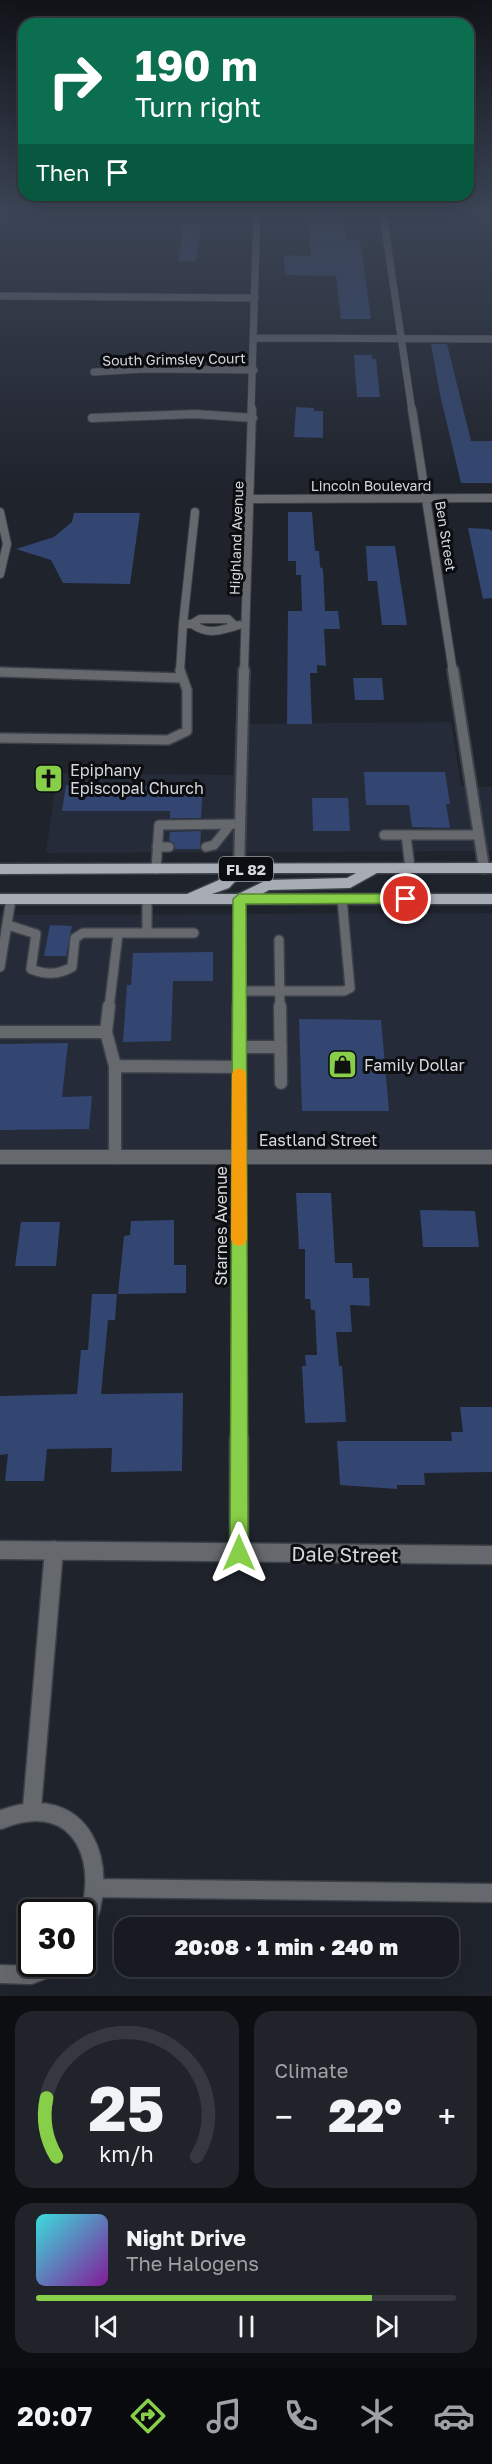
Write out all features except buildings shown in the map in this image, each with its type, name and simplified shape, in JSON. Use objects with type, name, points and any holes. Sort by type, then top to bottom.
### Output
[{"type":"main road","points":[[184,899],[224,884],[239,868]]},
{"type":"main road","name":"FL 82","points":[[0,869],[488,868]]},
{"type":"main road","points":[[239,899],[267,885],[350,883],[373,869]]},
{"type":"main road","name":"FL 82","points":[[6,899],[492,899]]},
{"type":"street","name":"Highland Avenue","points":[[239,868],[235,825],[247,626],[255,301]]},
{"type":"street","name":"Ben Street","points":[[396,301],[479,835],[488,868]]},
{"type":"street","points":[[255,338],[492,339]]},
{"type":"street","name":"South Grimsley Court","points":[[94,372],[156,369],[254,370]]},
{"type":"street","points":[[92,418],[195,414],[253,418]]},
{"type":"street","name":"Lincoln Boulevard","points":[[250,499],[492,498]]},
{"type":"street","name":"Starnes Avenue","points":[[239,899],[239,1553]]},
{"type":"street","name":"Eastland Street","points":[[0,1157],[492,1158]]},
{"type":"street","name":"Dale Street","points":[[0,1550],[492,1555]]},
{"type":"street","points":[[32,1808],[54,1550]]},
{"type":"street","points":[[0,1820],[12,1813],[32,1808],[52,1812],[70,1822],[84,1839],[93,1861],[93,1899]]},
{"type":"street","points":[[95,1888],[492,1893]]},
{"type":"street","points":[[0,1974],[24,1977]]},
{"type":"lane","points":[[0,512],[7,544],[0,574]]},
{"type":"lane","points":[[0,738],[168,740],[187,730],[187,690],[180,673],[188,624],[195,512]]},
{"type":"lane","points":[[188,624],[200,631],[226,631],[234,625],[247,626]]},
{"type":"lane","points":[[0,672],[91,677],[182,678]]},
{"type":"lane","points":[[156,869],[159,825],[235,825]]},
{"type":"lane","points":[[206,847],[214,845],[235,825]]},
{"type":"lane","points":[[384,835],[479,835]]},
{"type":"lane","points":[[406,835],[410,868]]},
{"type":"lane","points":[[157,847],[169,847]]},
{"type":"lane","points":[[0,968],[2,939],[8,925],[6,899]]},
{"type":"lane","points":[[147,899],[147,933]]},
{"type":"lane","points":[[239,991],[344,991],[350,988],[342,899]]},
{"type":"lane","points":[[8,925],[36,934],[31,969],[44,975],[61,974],[72,967],[75,938],[83,933],[194,933]]},
{"type":"lane","points":[[115,1158],[115,1066],[106,1032],[118,934]]},
{"type":"lane","points":[[279,940],[281,1083]]},
{"type":"lane","points":[[0,1032],[106,1032]]},
{"type":"lane","points":[[239,1047],[281,1047]]},
{"type":"lane","points":[[115,1066],[239,1066]]},
{"type":"shaded area","points":[[451,722],[461,786],[492,787],[492,851],[46,853],[57,773],[233,775],[235,724]]},
{"type":"shaded area","points":[[492,913],[492,1155],[0,1150],[0,915]]},
{"type":"slow traffic","points":[[239,1074],[239,1239]]},
{"type":"place","name":"Epiphany Episcopal Church","points":[[49,779]]},
{"type":"place","name":"Family Dollar","points":[[343,1065]]},
{"type":"route","points":[[239,1553],[239,899],[406,899]]}]
